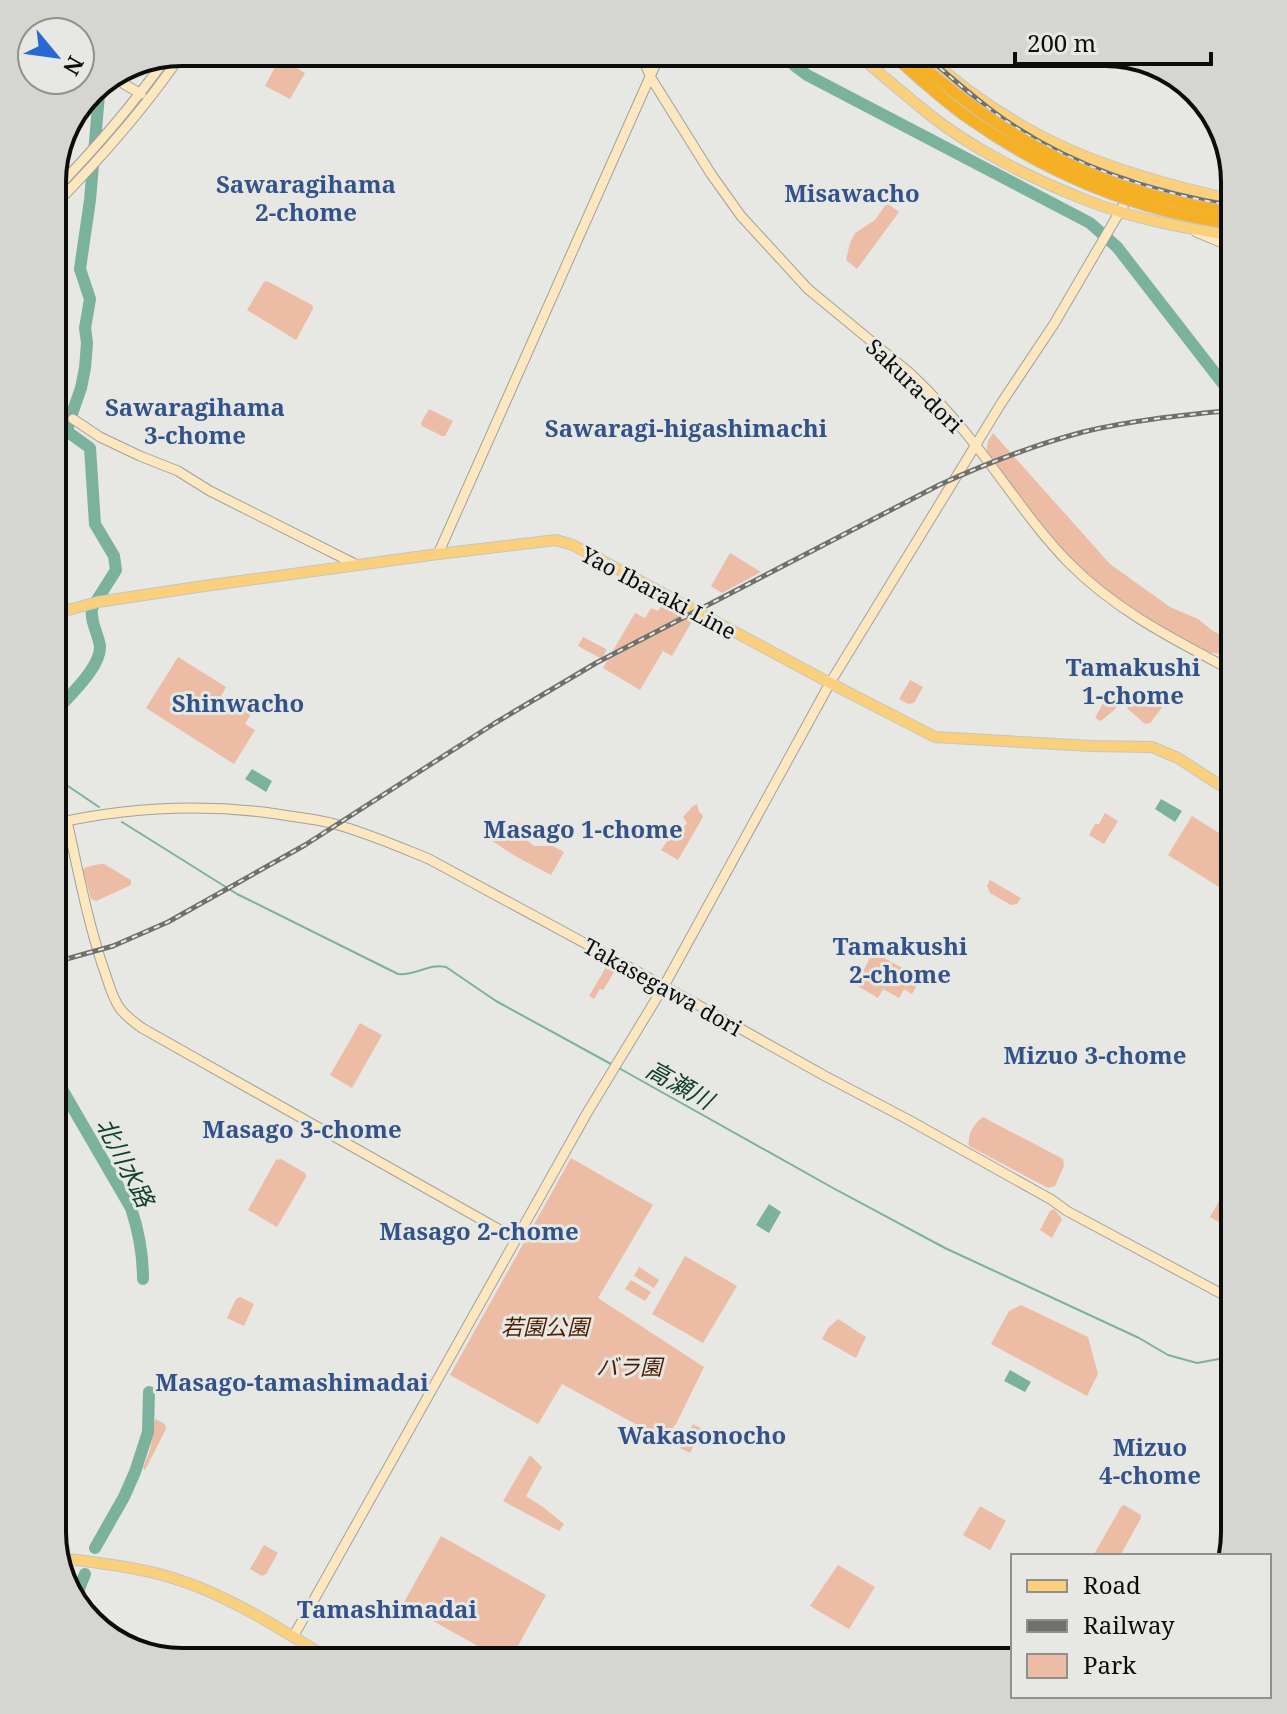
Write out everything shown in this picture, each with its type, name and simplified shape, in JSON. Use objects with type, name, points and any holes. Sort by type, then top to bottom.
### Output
[{"type":"highway","points":[[906,66],[969,118],[1056,171],[1149,206],[1221,221]]},
{"type":"highway","points":[[923,66],[975,109],[1060,161],[1120,186],[1221,210]]},
{"type":"main road","points":[[872,66],[926,112],[1028,174],[1121,211],[1221,234]]},
{"type":"main road","points":[[938,66],[970,93],[1019,125],[1077,154],[1169,186],[1221,197]]},
{"type":"main road","name":"Yao Ibaraki Line","points":[[66,610],[197,587],[556,540],[573,545],[935,737],[1152,747],[1178,758],[1221,786]]},
{"type":"main road","points":[[69,1559],[174,1578],[221,1598],[311,1648]]},
{"type":"street","name":"Sakura-dori","points":[[646,66],[711,174],[741,216],[808,289],[926,388],[976,445],[1066,560],[1119,607],[1221,665]]},
{"type":"street","points":[[438,554],[656,66]]},
{"type":"street","points":[[66,194],[106,152],[173,67]]},
{"type":"street","points":[[66,179],[107,135],[159,69]]},
{"type":"street","points":[[123,82],[141,94]]},
{"type":"street","points":[[293,1637],[516,1239],[664,986],[830,683],[1002,402],[1054,324],[1140,177]]},
{"type":"street","points":[[1184,227],[1221,242]]},
{"type":"street","points":[[73,419],[100,437],[178,471],[210,491],[357,565]]},
{"type":"street","name":"Takasegawa dori","points":[[67,821],[145,809],[185,807],[249,811],[330,823],[395,845],[429,859],[664,986],[1221,1294]]},
{"type":"street","points":[[67,821],[97,948],[113,996],[130,1019],[516,1239]]},
{"type":"green space","points":[[276,66],[298,66],[305,73],[290,99],[265,86]]},
{"type":"green space","points":[[887,203],[899,212],[857,269],[846,260],[850,243],[855,233],[875,220]]},
{"type":"green space","points":[[267,281],[312,305],[313,309],[296,340],[247,310]]},
{"type":"green space","points":[[429,409],[453,421],[445,436],[422,426]]},
{"type":"green space","points":[[993,433],[1110,564],[1170,607],[1198,619],[1221,635],[1221,655],[1207,652],[1123,605],[1070,559],[986,452]]},
{"type":"green space","points":[[730,553],[761,572],[722,593],[711,586]]},
{"type":"green space","points":[[665,600],[694,618],[672,656],[663,651],[640,690],[603,668],[635,613],[645,618],[651,608],[658,611]]},
{"type":"green space","points":[[583,637],[606,649],[602,659],[578,646]]},
{"type":"green space","points":[[178,657],[226,687],[221,696],[251,714],[245,724],[255,730],[234,764],[146,708]]},
{"type":"green space","points":[[910,680],[923,687],[914,703],[908,704],[899,699]]},
{"type":"green space","points":[[1141,689],[1164,705],[1150,723],[1145,724],[1127,708]]},
{"type":"green space","points":[[1113,690],[1124,698],[1101,721],[1095,718],[1106,698]]},
{"type":"green space","points":[[697,804],[703,817],[678,860],[661,850],[671,836],[674,838],[687,823],[683,817]]},
{"type":"green space","points":[[1105,813],[1118,821],[1104,844],[1089,835]]},
{"type":"green space","points":[[1192,816],[1221,834],[1221,888],[1168,855]]},
{"type":"green space","points":[[519,823],[527,827],[527,840],[534,846],[553,846],[564,852],[551,875],[488,838],[488,833]]},
{"type":"green space","points":[[100,864],[131,880],[131,885],[96,901],[91,899],[83,870]]},
{"type":"green space","points":[[990,880],[1021,898],[1017,904],[1011,905],[990,893],[987,886]]},
{"type":"green space","points":[[873,952],[921,978],[912,994],[904,989],[899,998],[883,989],[878,998],[856,985]]},
{"type":"green space","points":[[608,964],[616,969],[594,999],[589,996]]},
{"type":"green space","points":[[360,1023],[382,1035],[352,1088],[330,1075]]},
{"type":"green space","points":[[983,1117],[1063,1159],[1064,1166],[1055,1186],[1048,1188],[969,1146],[972,1130]]},
{"type":"green space","name":"若園公園","points":[[571,1158],[653,1205],[598,1298],[704,1367],[676,1424],[663,1439],[562,1384],[538,1424],[450,1375]]},
{"type":"green space","points":[[281,1159],[305,1173],[306,1177],[277,1227],[248,1210],[276,1160]]},
{"type":"green space","points":[[1221,1198],[1221,1223],[1210,1217]]},
{"type":"green space","points":[[1054,1209],[1062,1219],[1052,1238],[1040,1230]]},
{"type":"green space","points":[[685,1256],[737,1286],[703,1343],[652,1314]]},
{"type":"green space","points":[[639,1267],[659,1280],[654,1288],[634,1276]]},
{"type":"green space","points":[[631,1280],[651,1292],[645,1301],[625,1289]]},
{"type":"green space","points":[[240,1297],[254,1304],[244,1326],[227,1318]]},
{"type":"green space","points":[[1021,1305],[1088,1337],[1098,1374],[1087,1396],[991,1344],[1009,1311]]},
{"type":"green space","points":[[838,1319],[866,1337],[856,1358],[822,1339]]},
{"type":"green space","points":[[155,1419],[165,1424],[166,1429],[145,1470],[143,1468],[150,1450]]},
{"type":"green space","points":[[693,1424],[702,1429],[690,1453],[680,1448]]},
{"type":"green space","points":[[530,1455],[542,1467],[526,1496],[564,1524],[559,1531],[503,1501]]},
{"type":"green space","points":[[1124,1505],[1141,1515],[1121,1554],[1094,1554]]},
{"type":"green space","points":[[980,1506],[1006,1521],[990,1550],[963,1535]]},
{"type":"green space","points":[[441,1536],[546,1595],[517,1648],[481,1648],[403,1604]]},
{"type":"green space","points":[[264,1545],[278,1553],[262,1576],[250,1569]]},
{"type":"green space","points":[[838,1565],[875,1587],[849,1629],[810,1606]]},
{"type":"shaded area","points":[[252,769],[272,781],[266,792],[245,779]]},
{"type":"shaded area","points":[[1161,799],[1182,811],[1175,822],[1155,809]]},
{"type":"shaded area","points":[[769,1204],[781,1212],[769,1233],[756,1225]]},
{"type":"shaded area","points":[[1010,1370],[1031,1382],[1025,1392],[1004,1381]]},
{"type":"waterway","points":[[795,66],[1090,223],[1117,247],[1221,381]]},
{"type":"waterway","name":"北川水路","points":[[66,700],[99,655],[92,608],[116,570],[114,556],[95,524],[90,448],[68,432],[85,368],[85,328],[90,299],[80,269],[98,102]]},
{"type":"waterway","name":"高瀬川","points":[[66,785],[99,807]]},
{"type":"waterway","name":"高瀬川","points":[[122,822],[237,894],[398,974],[446,967],[496,1001],[611,1064]]},
{"type":"waterway","name":"高瀬川","points":[[617,1067],[945,1248],[1139,1338],[1168,1355],[1197,1363],[1221,1359]]},
{"type":"waterway","name":"北川水路","points":[[66,1096],[131,1208],[140,1243],[143,1279]]},
{"type":"waterway","name":"北川水路","points":[[95,1548],[135,1472],[148,1432],[149,1392]]},
{"type":"waterway","name":"北川水路","points":[[80,1587],[85,1574]]},
{"type":"railway","points":[[938,66],[1028,135],[1084,164],[1174,194],[1221,203]]},
{"type":"railway","points":[[66,959],[113,946],[168,922],[305,845],[495,723],[596,663],[939,485],[1010,456],[1083,432],[1139,421],[1221,411]]},
{"type":"district","name":"Misawacho","points":[[852,192]]},
{"type":"district","name":"Sawaragihama 2-chome","points":[[306,197]]},
{"type":"district","name":"Sawaragihama 3-chome","points":[[195,420]]},
{"type":"district","name":"Sawaragi-higashimachi","points":[[686,427]]},
{"type":"district","name":"Tamakushi 1-chome","points":[[1133,680]]},
{"type":"district","name":"Shinwacho","points":[[238,702]]},
{"type":"district","name":"Masago 1-chome","points":[[583,828]]},
{"type":"district","name":"Tamakushi 2-chome","points":[[900,959]]},
{"type":"district","name":"Mizuo 3-chome","points":[[1095,1054]]},
{"type":"district","name":"Masago 3-chome","points":[[302,1128]]},
{"type":"district","name":"Masago 2-chome","points":[[479,1230]]},
{"type":"district","name":"Masago-tamashimadai","points":[[292,1381]]},
{"type":"district","name":"Wakasonocho","points":[[702,1434]]},
{"type":"district","name":"Mizuo 4-chome","points":[[1150,1460]]},
{"type":"district","name":"Tamashimadai","points":[[387,1608]]},
{"type":"park label","name":"バラ園","points":[[629,1366]]}]
